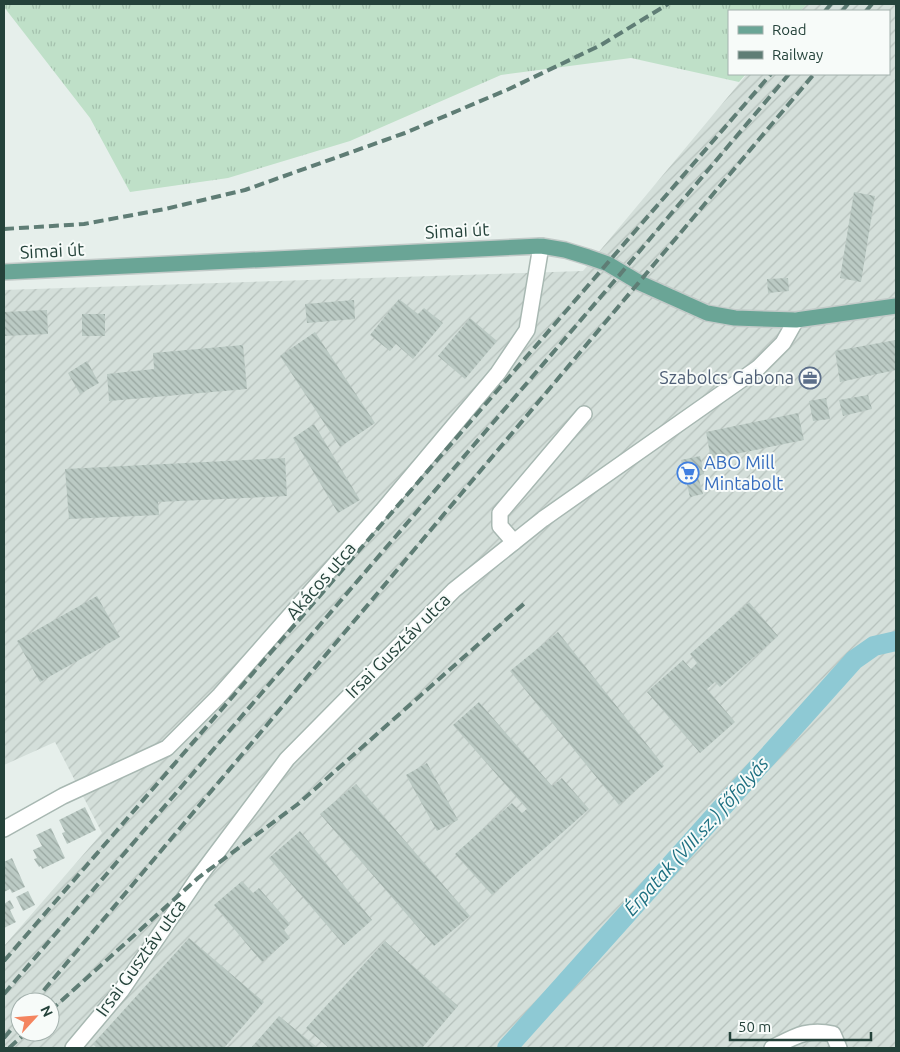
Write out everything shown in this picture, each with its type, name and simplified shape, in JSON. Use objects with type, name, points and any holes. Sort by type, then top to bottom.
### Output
[{"type":"main road","name":"Simai út","points":[[4,272],[541,246],[565,250],[601,262],[640,283],[707,313],[735,318],[796,320],[896,306]]},
{"type":"street","name":"Akácos utca","points":[[4,829],[63,796],[167,748],[220,695],[382,511],[498,373],[527,330],[541,246]]},
{"type":"street","name":"Irsai Gusztáv utca","points":[[73,1048],[121,991],[198,878],[286,759],[454,590],[544,518],[758,368],[783,343],[796,320]]},
{"type":"street","points":[[514,542],[500,526],[500,513],[584,414]]},
{"type":"street","points":[[772,1048],[806,1032],[820,1031],[832,1034],[839,1048]]},
{"type":"shaded area","points":[[805,4],[896,4],[896,1048],[4,1048],[4,946],[102,833],[55,742],[4,765],[4,290],[583,271],[746,75],[890,75],[890,10],[800,10]]},
{"type":"green space","points":[[4,4],[807,4],[801,10],[728,10],[728,75],[745,75],[739,82],[631,58],[501,75],[350,141],[228,178],[130,192],[90,118],[4,7]]},
{"type":"building","points":[[854,192],[875,196],[861,282],[840,278]]},
{"type":"building","points":[[788,278],[789,291],[768,293],[767,279]]},
{"type":"building","points":[[399,299],[418,314],[424,308],[443,323],[413,359],[396,344],[390,351],[370,335]]},
{"type":"building","points":[[354,300],[355,319],[307,323],[305,304]]},
{"type":"building","points":[[47,310],[48,334],[4,336],[4,312]]},
{"type":"building","points":[[82,314],[105,314],[105,336],[82,336]]},
{"type":"building","points":[[470,318],[497,341],[465,379],[438,356]]},
{"type":"building","points":[[315,332],[375,423],[340,447],[280,356]]},
{"type":"building","points":[[896,340],[896,370],[840,382],[835,351]]},
{"type":"building","points":[[243,345],[247,389],[109,401],[107,374],[154,369],[153,353]]},
{"type":"building","points":[[87,361],[99,383],[80,394],[68,373]]},
{"type":"building","points":[[868,395],[872,409],[843,416],[839,400]]},
{"type":"building","points":[[826,398],[830,419],[813,421],[809,401]]},
{"type":"building","points":[[798,413],[804,440],[711,459],[706,432]]},
{"type":"building","points":[[314,424],[360,500],[338,513],[293,438]]},
{"type":"building","points":[[700,456],[704,474],[698,476],[703,494],[690,497],[681,460]]},
{"type":"building","points":[[285,458],[287,496],[158,502],[159,515],[69,519],[65,469]]},
{"type":"building","points":[[97,596],[120,637],[40,682],[17,641]]},
{"type":"building","points":[[749,602],[778,636],[720,687],[715,682],[707,689],[735,722],[700,753],[647,692],[683,660],[691,669],[697,663],[690,654]]},
{"type":"building","points":[[558,632],[664,766],[619,805],[510,671]]},
{"type":"building","points":[[479,702],[552,786],[562,778],[589,809],[492,895],[455,854],[512,803],[522,813],[527,809],[453,725]]},
{"type":"building","points":[[427,763],[458,820],[437,831],[406,775]]},
{"type":"building","points":[[356,784],[470,916],[434,946],[320,814]]},
{"type":"building","points":[[85,807],[96,830],[67,844],[62,833],[65,832],[59,820]]},
{"type":"building","points":[[51,828],[65,858],[42,869],[34,859],[37,858],[33,850],[42,846],[36,835]]},
{"type":"building","points":[[300,831],[372,920],[344,945],[269,858]]},
{"type":"building","points":[[12,858],[25,887],[12,893],[10,889],[4,892],[4,862]]},
{"type":"building","points":[[242,881],[253,893],[259,888],[290,924],[284,930],[290,938],[262,962],[214,905]]},
{"type":"building","points":[[28,891],[35,905],[23,911],[16,897]]},
{"type":"building","points":[[10,900],[14,908],[10,910],[16,922],[4,928],[4,904]]},
{"type":"building","points":[[189,938],[264,1002],[224,1048],[97,1048],[93,1044]]},
{"type":"building","points":[[385,941],[458,1006],[422,1048],[329,1048],[306,1028]]},
{"type":"building","points":[[279,1016],[318,1048],[251,1048]]},
{"type":"waterway","name":"Érpatak (VIII.sz.) főfolyás","points":[[507,1048],[854,660],[874,646],[896,641]]},
{"type":"railway","points":[[4,229],[84,224],[165,209],[245,190],[405,133],[509,89],[601,45],[668,4]]},
{"type":"railway","points":[[826,10],[831,4]]},
{"type":"railway","points":[[843,10],[848,4]]},
{"type":"railway","points":[[867,10],[872,4]]},
{"type":"railway","points":[[4,961],[770,75]]},
{"type":"railway","points":[[4,994],[788,75]]},
{"type":"railway","points":[[42,992],[813,75]]},
{"type":"railway","points":[[60,1002],[198,878],[298,804],[526,602]]},
{"type":"railway","points":[[4,1038],[10,1031]]},
{"type":"railway","points":[[9,1048],[16,1042]]},
{"type":"place","name":"Szabolcs Gabona","points":[[810,378]]},
{"type":"place","name":"ABO Mill Mintabolt","points":[[688,473]]}]
